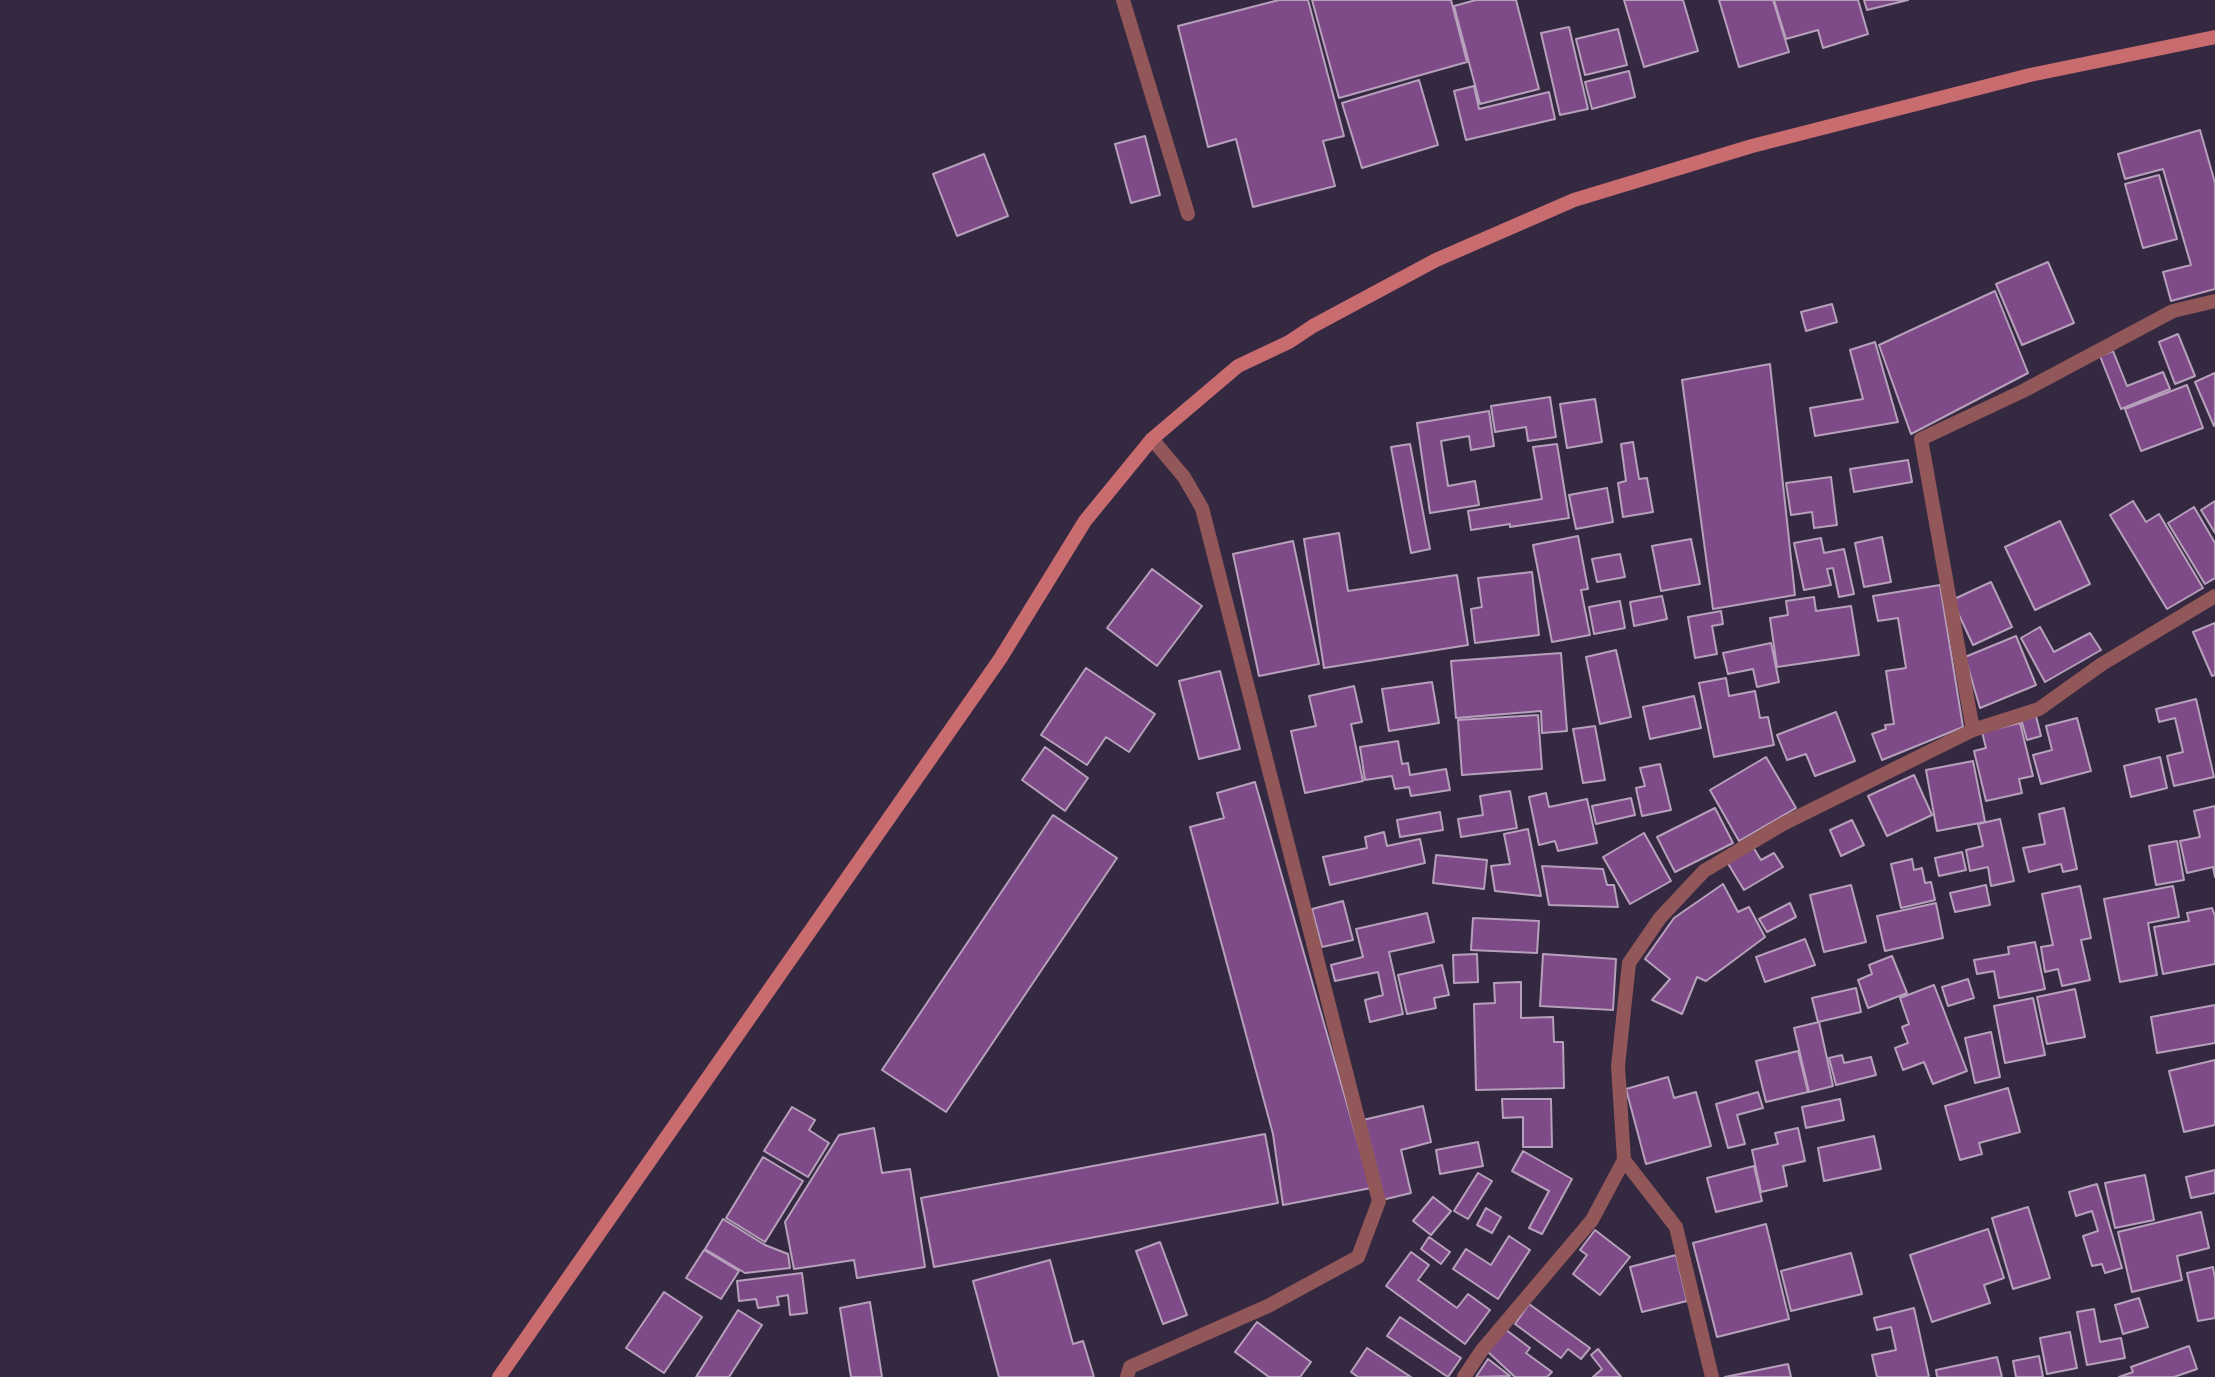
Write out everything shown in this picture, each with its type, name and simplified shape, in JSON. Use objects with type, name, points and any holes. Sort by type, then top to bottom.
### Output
[{"type":"main road","points":[[499,1377],[992,671],[1085,521],[1152,439],[1238,366],[1289,342],[1313,326],[1436,260],[1574,200],[1752,146],[2030,75],[2215,37]]},
{"type":"street","points":[[1123,0],[1188,214]]},
{"type":"street","points":[[1973,730],[1921,439],[2023,391],[2173,311],[2215,301]]},
{"type":"street","points":[[1127,1377],[1130,1367],[1268,1306],[1358,1257],[1379,1201],[1202,508],[1185,477],[1152,439]]},
{"type":"street","points":[[1464,1377],[1482,1350],[1592,1220],[1624,1160],[1618,1066],[1629,962],[1660,918],[1704,872],[1783,824],[1973,730],[2039,709],[2102,664],[2215,596]]},
{"type":"street","points":[[1624,1160],[1676,1227],[1712,1377]]},
{"type":"building","points":[[1279,0],[1308,0],[1344,136],[1323,141],[1335,186],[1253,207],[1236,139],[1208,147],[1178,26]]},
{"type":"building","points":[[1312,0],[1451,0],[1467,62],[1339,98]]},
{"type":"building","points":[[1476,0],[1516,0],[1539,89],[1480,104],[1454,6]]},
{"type":"building","points":[[1624,0],[1683,0],[1698,51],[1644,67]]},
{"type":"building","points":[[1719,0],[1773,0],[1789,52],[1739,67]]},
{"type":"building","points":[[1774,0],[1858,0],[1868,34],[1823,48],[1818,30],[1786,39]]},
{"type":"building","points":[[1864,0],[1908,0],[1867,10]]},
{"type":"building","points":[[1569,27],[1588,109],[1560,115],[1541,33]]},
{"type":"building","points":[[1618,29],[1627,65],[1585,75],[1576,39]]},
{"type":"building","points":[[1629,71],[1635,97],[1592,109],[1585,82]]},
{"type":"building","points":[[1419,80],[1438,145],[1362,168],[1342,103]]},
{"type":"building","points":[[1474,86],[1479,109],[1549,92],[1555,119],[1466,140],[1454,91]]},
{"type":"building","points":[[2200,130],[2215,183],[2215,289],[2171,301],[2163,272],[2191,265],[2163,169],[2125,179],[2118,154]]},
{"type":"building","points":[[1145,136],[1160,195],[1131,203],[1115,144]]},
{"type":"building","points":[[984,154],[1008,216],[957,236],[933,174]]},
{"type":"building","points":[[2159,175],[2177,239],[2143,248],[2125,184]]},
{"type":"building","points":[[2048,262],[2074,323],[2022,345],[1996,284]]},
{"type":"building","points":[[1995,291],[2028,373],[1911,434],[1879,345]]},
{"type":"building","points":[[1832,304],[1837,322],[1806,331],[1801,312]]},
{"type":"building","points":[[2178,334],[2195,376],[2175,384],[2159,342]]},
{"type":"building","points":[[1875,342],[1898,422],[1815,436],[1810,408],[1863,399],[1850,350]]},
{"type":"building","points":[[2113,351],[2127,386],[2163,372],[2170,389],[2121,409],[2100,356]]},
{"type":"building","points":[[1770,364],[1795,595],[1713,609],[1682,380]]},
{"type":"building","points":[[2215,373],[2215,425],[2214,426],[2195,382]]},
{"type":"building","points":[[2187,385],[2203,428],[2141,451],[2125,409]]},
{"type":"building","points":[[1550,397],[1556,437],[1528,441],[1526,427],[1495,432],[1491,406]]},
{"type":"building","points":[[1595,399],[1602,442],[1567,448],[1560,404]]},
{"type":"building","points":[[1489,411],[1494,446],[1471,450],[1469,436],[1441,441],[1448,486],[1475,481],[1479,505],[1430,513],[1417,423]]},
{"type":"building","points":[[1633,442],[1639,479],[1647,478],[1653,512],[1623,517],[1618,483],[1626,481],[1621,444]]},
{"type":"building","points":[[1410,444],[1430,549],[1411,553],[1391,447]]},
{"type":"building","points":[[1557,444],[1569,518],[1471,530],[1468,511],[1542,499],[1533,447]]},
{"type":"building","points":[[1908,460],[1912,482],[1854,492],[1850,469]]},
{"type":"building","points":[[1831,477],[1837,525],[1814,528],[1812,512],[1791,515],[1786,483]]},
{"type":"building","points":[[1607,488],[1613,522],[1576,529],[1569,495]]},
{"type":"building","points":[[2133,501],[2146,522],[2159,514],[2203,588],[2167,609],[2110,515]]},
{"type":"building","points":[[2215,501],[2215,533],[2201,510]]},
{"type":"building","points":[[2194,507],[2215,543],[2215,578],[2205,584],[2168,523]]},
{"type":"building","points":[[2060,521],[2090,584],[2035,610],[2005,547]]},
{"type":"building","points":[[1339,533],[1348,591],[1457,575],[1468,645],[1324,668],[1304,539]]},
{"type":"building","points":[[1578,536],[1588,589],[1581,590],[1590,635],[1552,642],[1533,545]]},
{"type":"building","points":[[1882,537],[1891,582],[1864,587],[1855,543]]},
{"type":"building","points":[[1821,538],[1824,553],[1844,549],[1854,594],[1839,597],[1833,568],[1827,569],[1831,585],[1804,590],[1794,543]]},
{"type":"building","points":[[1691,539],[1700,584],[1661,591],[1652,546]]},
{"type":"building","points":[[1293,541],[1319,664],[1259,676],[1233,554]]},
{"type":"building","points":[[1620,554],[1625,577],[1597,582],[1592,559]]},
{"type":"building","points":[[1152,569],[1202,606],[1157,666],[1107,628]]},
{"type":"building","points":[[1532,572],[1539,635],[1475,643],[1471,609],[1482,607],[1478,578]]},
{"type":"building","points":[[1991,582],[2012,627],[1973,645],[1952,600]]},
{"type":"building","points":[[1940,585],[1963,727],[1882,760],[1872,734],[1886,729],[1885,725],[1894,724],[1886,671],[1906,668],[1898,618],[1878,621],[1873,596]]},
{"type":"building","points":[[1662,596],[1667,619],[1634,626],[1630,602]]},
{"type":"building","points":[[1814,597],[1816,611],[1851,606],[1859,655],[1777,667],[1770,618],[1788,615],[1786,601]]},
{"type":"building","points":[[1620,601],[1625,628],[1594,634],[1589,607]]},
{"type":"building","points":[[1721,611],[1723,624],[1712,626],[1717,654],[1695,658],[1688,617]]},
{"type":"building","points":[[2215,623],[2215,675],[2212,676],[2193,632]]},
{"type":"building","points":[[2040,627],[2054,652],[2090,633],[2101,650],[2045,682],[2021,638]]},
{"type":"building","points":[[2016,636],[2036,685],[1980,708],[1965,657]]},
{"type":"building","points":[[1771,643],[1779,682],[1757,687],[1753,669],[1728,674],[1723,653]]},
{"type":"building","points":[[1616,650],[1631,717],[1600,724],[1586,657]]},
{"type":"building","points":[[1561,653],[1567,731],[1542,733],[1541,711],[1456,718],[1451,661]]},
{"type":"building","points":[[1086,668],[1155,714],[1129,752],[1106,737],[1087,765],[1041,735]]},
{"type":"building","points":[[1220,671],[1240,749],[1199,759],[1179,681]]},
{"type":"building","points":[[1726,678],[1729,696],[1755,691],[1760,718],[1768,717],[1774,745],[1714,757],[1699,683]]},
{"type":"building","points":[[1432,682],[1439,723],[1389,731],[1382,689]]},
{"type":"building","points":[[1354,686],[1362,722],[1351,724],[1363,781],[1305,793],[1291,731],[1316,726],[1309,696]]},
{"type":"building","points":[[1694,696],[1701,728],[1650,739],[1643,707]]},
{"type":"building","points":[[2196,699],[2214,777],[2174,786],[2167,756],[2183,752],[2175,718],[2159,722],[2156,709]]},
{"type":"building","points":[[1836,712],[1855,761],[1815,776],[1806,754],[1787,760],[1777,735]]},
{"type":"building","points":[[1538,715],[1542,769],[1462,775],[1458,720]]},
{"type":"building","points":[[2036,716],[2041,736],[2027,740],[2021,719]]},
{"type":"building","points":[[2077,718],[2091,771],[2041,784],[2033,755],[2052,750],[2046,726]]},
{"type":"building","points":[[2020,723],[2033,776],[2019,779],[2022,793],[1986,801],[1974,751],[1986,748],[1982,732]]},
{"type":"building","points":[[1595,726],[1605,780],[1583,783],[1573,729]]},
{"type":"building","points":[[1398,741],[1402,764],[1408,763],[1410,775],[1446,769],[1450,790],[1411,796],[1409,787],[1395,789],[1392,776],[1365,780],[1360,747]]},
{"type":"building","points":[[1045,747],[1088,778],[1065,811],[1022,780]]},
{"type":"building","points":[[1766,757],[1796,808],[1739,841],[1710,790]]},
{"type":"building","points":[[2160,757],[2167,788],[2131,797],[2124,766]]},
{"type":"building","points":[[1973,761],[1985,822],[1937,831],[1926,770]]},
{"type":"building","points":[[1660,764],[1671,810],[1642,816],[1636,788],[1645,786],[1640,768]]},
{"type":"building","points":[[1914,775],[1932,815],[1887,836],[1868,796]]},
{"type":"building","points":[[1255,782],[1371,1188],[1283,1205],[1273,1134],[1190,827],[1224,818],[1217,793]]},
{"type":"building","points":[[1510,791],[1517,828],[1461,837],[1458,819],[1483,815],[1480,796]]},
{"type":"building","points":[[1546,793],[1549,807],[1587,799],[1597,843],[1558,851],[1555,841],[1539,845],[1529,797]]},
{"type":"building","points":[[1631,798],[1635,815],[1596,824],[1592,806]]},
{"type":"building","points":[[2215,806],[2215,877],[2213,867],[2187,873],[2180,841],[2200,837],[2194,811]]},
{"type":"building","points":[[1715,808],[1733,843],[1675,872],[1657,837]]},
{"type":"building","points":[[2064,808],[2077,869],[2063,872],[2061,864],[2029,872],[2023,848],[2045,844],[2039,814]]},
{"type":"building","points":[[1440,812],[1443,830],[1400,837],[1397,820]]},
{"type":"building","points":[[1053,815],[1117,858],[946,1112],[882,1070]]},
{"type":"building","points":[[2000,819],[2014,881],[1991,886],[1988,867],[1970,871],[1966,850],[1983,846],[1978,824]]},
{"type":"building","points":[[1852,820],[1864,845],[1841,856],[1830,830]]},
{"type":"building","points":[[1528,829],[1541,896],[1495,891],[1491,866],[1510,864],[1504,834]]},
{"type":"building","points":[[1384,832],[1387,846],[1420,839],[1425,863],[1330,885],[1323,857],[1367,848],[1365,837]]},
{"type":"building","points":[[1644,833],[1671,881],[1630,904],[1603,857]]},
{"type":"building","points":[[2177,841],[2184,880],[2156,885],[2149,846]]},
{"type":"building","points":[[1753,847],[1761,860],[1774,853],[1783,867],[1744,890],[1727,862]]},
{"type":"building","points":[[1962,852],[1966,870],[1939,876],[1935,858]]},
{"type":"building","points":[[1436,855],[1487,860],[1484,889],[1433,883]]},
{"type":"building","points":[[1912,859],[1914,870],[1922,868],[1925,883],[1931,882],[1935,900],[1901,908],[1891,864]]},
{"type":"building","points":[[1542,866],[1603,869],[1607,885],[1614,885],[1618,907],[1549,905]]},
{"type":"building","points":[[1723,884],[1738,912],[1749,907],[1765,937],[1706,981],[1697,977],[1682,1014],[1652,1000],[1670,979],[1645,959],[1674,918]]},
{"type":"building","points":[[1851,885],[1866,942],[1824,952],[1810,895]]},
{"type":"building","points":[[1986,885],[1990,905],[1955,912],[1950,893]]},
{"type":"building","points":[[2080,886],[2091,938],[2081,940],[2090,980],[2062,986],[2058,969],[2045,972],[2041,947],[2053,945],[2042,894]]},
{"type":"building","points":[[2173,886],[2179,917],[2148,923],[2157,975],[2120,982],[2104,899]]},
{"type":"building","points":[[1343,901],[1353,940],[1322,947],[1312,909]]},
{"type":"building","points":[[1790,903],[1796,917],[1767,932],[1759,919]]},
{"type":"building","points":[[1936,903],[1943,938],[1885,951],[1877,916]]},
{"type":"building","points":[[2212,908],[2215,916],[2215,964],[2163,974],[2154,927],[2189,921],[2187,913]]},
{"type":"building","points":[[1427,913],[1434,942],[1389,952],[1403,1014],[1370,1022],[1365,1000],[1383,995],[1378,972],[1335,981],[1331,965],[1363,957],[1356,929]]},
{"type":"building","points":[[1473,918],[1539,921],[1537,953],[1471,950]]},
{"type":"building","points":[[1805,939],[1815,965],[1765,982],[1756,957]]},
{"type":"building","points":[[2035,942],[2045,989],[1999,998],[1994,971],[1977,974],[1974,960],[2009,954],[2008,947]]},
{"type":"building","points":[[1477,954],[1478,982],[1454,983],[1453,955]]},
{"type":"building","points":[[1543,954],[1616,959],[1613,1010],[1540,1006]]},
{"type":"building","points":[[1892,956],[1907,993],[1868,1008],[1858,980],[1872,974],[1869,965]]},
{"type":"building","points":[[1442,965],[1449,995],[1434,998],[1436,1008],[1407,1014],[1398,975]]},
{"type":"building","points":[[1968,979],[1974,998],[1948,1006],[1942,987]]},
{"type":"building","points":[[1521,982],[1521,1018],[1553,1017],[1554,1042],[1563,1042],[1564,1088],[1476,1090],[1474,1004],[1495,1003],[1494,983]]},
{"type":"building","points":[[1934,985],[1967,1071],[1933,1084],[1924,1062],[1903,1070],[1895,1048],[1908,1043],[1902,1027],[1909,1024],[1900,998]]},
{"type":"building","points":[[1856,988],[1861,1012],[1818,1022],[1812,998]]},
{"type":"building","points":[[2075,989],[2085,1037],[2047,1044],[2037,997]]},
{"type":"building","points":[[2033,998],[2045,1055],[2005,1063],[1994,1006]]},
{"type":"building","points":[[2215,1005],[2215,1043],[2157,1053],[2151,1017]]},
{"type":"building","points":[[1819,1022],[1833,1086],[1809,1092],[1794,1028]]},
{"type":"building","points":[[1991,1032],[2000,1077],[1975,1083],[1965,1038]]},
{"type":"building","points":[[1798,1051],[1808,1092],[1766,1102],[1756,1061]]},
{"type":"building","points":[[1842,1055],[1844,1063],[1871,1057],[1876,1075],[1836,1085],[1829,1058]]},
{"type":"building","points":[[2215,1060],[2215,1125],[2184,1132],[2169,1071]]},
{"type":"building","points":[[1668,1077],[1674,1098],[1696,1092],[1711,1146],[1646,1164],[1626,1089]]},
{"type":"building","points":[[2008,1088],[2020,1132],[1979,1143],[1982,1154],[1960,1160],[1945,1106]]},
{"type":"building","points":[[1758,1092],[1763,1108],[1737,1115],[1745,1144],[1728,1148],[1716,1104]]},
{"type":"building","points":[[1502,1099],[1551,1099],[1552,1147],[1523,1147],[1523,1117],[1503,1118]]},
{"type":"building","points":[[1840,1099],[1844,1120],[1806,1128],[1802,1107]]},
{"type":"building","points":[[1423,1106],[1431,1142],[1401,1150],[1411,1193],[1382,1200],[1363,1120]]},
{"type":"building","points":[[792,1107],[815,1120],[809,1130],[829,1143],[808,1177],[764,1151]]},
{"type":"building","points":[[874,1128],[882,1173],[910,1169],[925,1267],[857,1278],[854,1260],[794,1269],[785,1222],[839,1135]]},
{"type":"building","points":[[1798,1128],[1805,1161],[1783,1166],[1787,1186],[1761,1192],[1752,1150],[1778,1144],[1775,1133]]},
{"type":"building","points":[[1265,1134],[1278,1203],[934,1267],[921,1198]]},
{"type":"building","points":[[1874,1136],[1881,1169],[1824,1181],[1818,1148]]},
{"type":"building","points":[[1478,1142],[1483,1166],[1440,1174],[1436,1150]]},
{"type":"building","points":[[1523,1151],[1572,1179],[1542,1234],[1529,1228],[1549,1191],[1512,1171]]},
{"type":"building","points":[[763,1157],[803,1181],[765,1242],[726,1218]]},
{"type":"building","points":[[1754,1166],[1762,1201],[1716,1212],[1707,1178]]},
{"type":"building","points":[[2215,1170],[2215,1193],[2191,1198],[2186,1177]]},
{"type":"building","points":[[1478,1173],[1492,1181],[1468,1219],[1454,1211]]},
{"type":"building","points":[[2145,1175],[2154,1220],[2115,1228],[2105,1183]]},
{"type":"building","points":[[2097,1184],[2122,1268],[2105,1273],[2102,1264],[2092,1266],[2083,1236],[2098,1231],[2092,1211],[2076,1216],[2069,1192]]},
{"type":"building","points":[[1433,1197],[1451,1211],[1431,1235],[1413,1221]]},
{"type":"building","points":[[2028,1207],[2050,1278],[2013,1289],[1992,1218]]},
{"type":"building","points":[[1486,1208],[1501,1217],[1492,1233],[1477,1225]]},
{"type":"building","points":[[2201,1212],[2209,1248],[2177,1256],[2182,1280],[2132,1292],[2118,1232]]},
{"type":"building","points":[[723,1219],[765,1245],[788,1254],[790,1268],[745,1273],[705,1249]]},
{"type":"building","points":[[1766,1224],[1789,1319],[1717,1337],[1693,1243]]},
{"type":"building","points":[[1988,1229],[2004,1278],[1984,1285],[1990,1303],[1932,1322],[1910,1255]]},
{"type":"building","points":[[1595,1230],[1630,1257],[1600,1295],[1573,1274],[1587,1255],[1580,1250]]},
{"type":"building","points":[[1509,1236],[1530,1250],[1498,1299],[1453,1269],[1466,1249],[1491,1265]]},
{"type":"building","points":[[1429,1237],[1450,1252],[1441,1264],[1421,1249]]},
{"type":"building","points":[[1160,1242],[1187,1315],[1163,1324],[1136,1251]]},
{"type":"building","points":[[704,1250],[739,1271],[721,1299],[686,1278]]},
{"type":"building","points":[[1411,1252],[1429,1265],[1418,1280],[1457,1308],[1468,1294],[1490,1310],[1465,1344],[1386,1286]]},
{"type":"building","points":[[1851,1253],[1862,1294],[1791,1311],[1781,1271]]},
{"type":"building","points":[[1676,1255],[1687,1301],[1642,1312],[1630,1267]]},
{"type":"building","points":[[1050,1260],[1073,1344],[1083,1341],[1094,1377],[999,1377],[973,1281]]},
{"type":"building","points":[[2213,1267],[2215,1318],[2198,1321],[2187,1273]]},
{"type":"building","points":[[802,1273],[807,1313],[790,1315],[788,1295],[777,1297],[779,1305],[758,1308],[756,1299],[739,1301],[737,1281]]},
{"type":"building","points":[[664,1292],[702,1317],[664,1373],[626,1348]]},
{"type":"building","points":[[2139,1298],[2148,1327],[2123,1334],[2115,1305]]},
{"type":"building","points":[[870,1302],[882,1377],[851,1377],[840,1308]]},
{"type":"building","points":[[1529,1304],[1590,1348],[1581,1359],[1568,1349],[1561,1358],[1515,1324]]},
{"type":"building","points":[[1914,1308],[1929,1377],[1877,1377],[1872,1355],[1896,1350],[1891,1327],[1877,1330],[1874,1318]]},
{"type":"building","points":[[2094,1309],[2100,1342],[2121,1338],[2125,1358],[2087,1365],[2077,1312]]},
{"type":"building","points":[[738,1310],[762,1325],[729,1377],[696,1377]]},
{"type":"building","points":[[1400,1317],[1461,1358],[1448,1377],[1387,1336]]},
{"type":"building","points":[[1257,1322],[1311,1362],[1300,1377],[1269,1377],[1235,1352]]},
{"type":"building","points":[[1505,1329],[1530,1348],[1526,1353],[1552,1372],[1547,1377],[1515,1377],[1487,1351]]},
{"type":"building","points":[[2070,1332],[2077,1368],[2047,1374],[2040,1338]]},
{"type":"building","points":[[2189,1346],[2197,1369],[2174,1377],[2119,1377],[2133,1372],[2131,1367]]},
{"type":"building","points":[[1367,1348],[1411,1377],[1358,1377],[1351,1372]]},
{"type":"building","points":[[1598,1349],[1621,1377],[1593,1377],[1602,1369],[1591,1355]]},
{"type":"building","points":[[2039,1356],[2043,1377],[2016,1377],[2013,1361]]},
{"type":"building","points":[[1997,1357],[2002,1377],[1937,1377],[1936,1370]]},
{"type":"building","points":[[1488,1359],[1510,1376],[1476,1377]]},
{"type":"building","points":[[1788,1364],[1791,1377],[1725,1377]]}]
